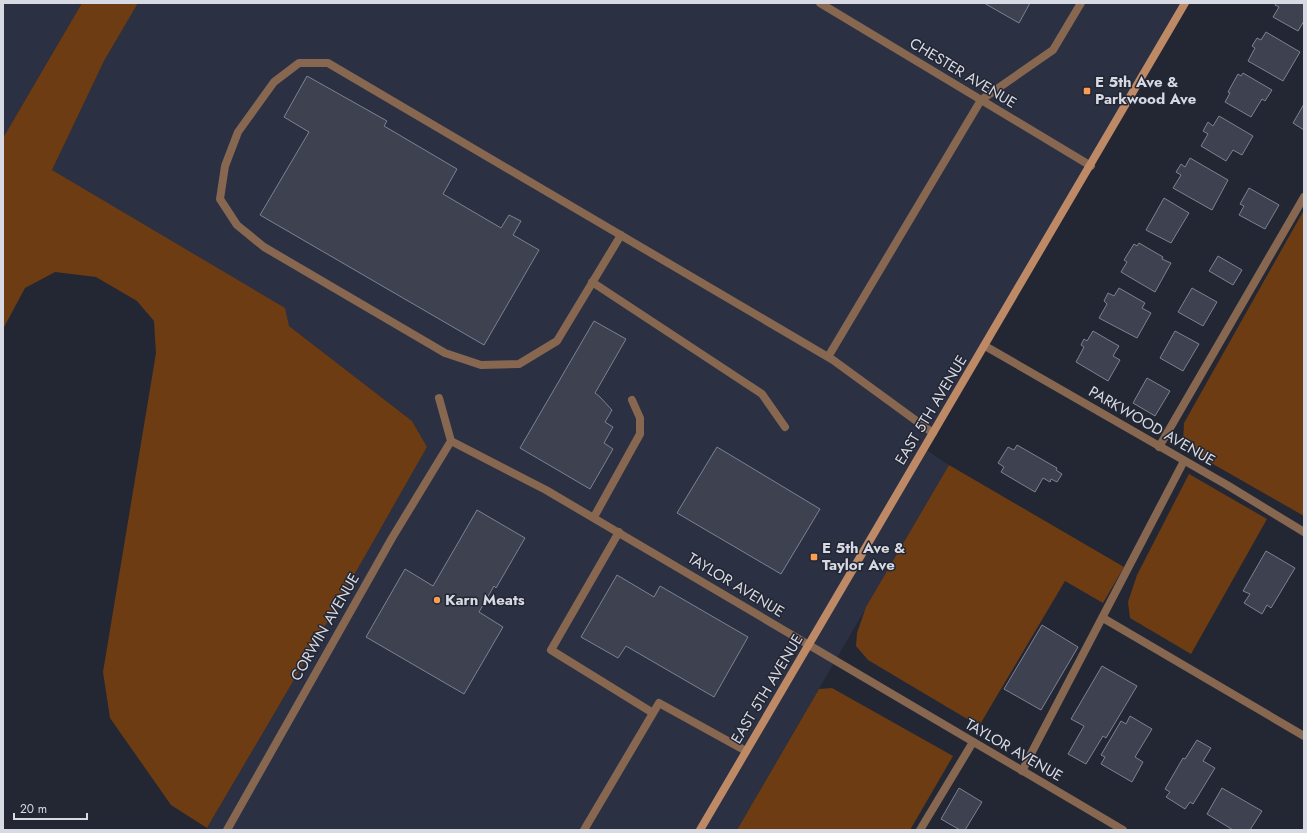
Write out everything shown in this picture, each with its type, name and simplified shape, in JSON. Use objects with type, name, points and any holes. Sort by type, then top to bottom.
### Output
[{"type":"main road","name":"EAST 5TH AVENUE","points":[[700,830],[1091,166],[1185,3]]},
{"type":"street","name":"CHESTER AVENUE","points":[[820,3],[1091,166]]},
{"type":"street","points":[[828,357],[981,100],[1053,50],[1081,3]]},
{"type":"street","points":[[621,235],[557,340],[518,364],[481,365],[445,353],[264,247],[237,226],[220,199],[224,166],[238,132],[274,82],[299,63],[328,63],[621,235],[828,357],[933,433]]},
{"type":"street","points":[[1160,447],[1304,196]]},
{"type":"street","points":[[592,282],[762,394],[785,427]]},
{"type":"street","name":"PARKWOOD AVENUE","points":[[985,346],[1304,532]]},
{"type":"street","points":[[439,398],[451,441]]},
{"type":"street","points":[[594,517],[640,434],[640,418],[632,400]]},
{"type":"street","name":"TAYLOR AVENUE","points":[[451,441],[546,490],[594,517],[1120,829]]},
{"type":"street","name":"CORWIN AVENUE","points":[[226,830],[392,538],[451,441]]},
{"type":"street","points":[[1022,771],[1184,461]]},
{"type":"street","points":[[619,532],[551,650],[653,713]]},
{"type":"street","points":[[1103,618],[1304,736]]},
{"type":"street","points":[[584,830],[659,703],[746,751]]},
{"type":"street","points":[[920,830],[973,742]]},
{"type":"shaded area","points":[[3,3],[82,3],[3,138]]},
{"type":"shaded area","points":[[82,3],[138,3],[104,61],[52,170],[285,308],[289,326],[412,421],[427,447],[312,649],[207,828],[171,805],[110,718],[103,672],[156,353],[154,321],[137,301],[96,277],[55,272],[25,288],[3,329],[3,138]]},
{"type":"shaded area","points":[[138,3],[1180,3],[923,448],[949,465],[737,830],[206,830],[312,649],[427,447],[412,421],[289,326],[52,170],[104,61]]},
{"type":"shaded area","points":[[1304,210],[1304,516],[1199,456],[1183,443],[1184,423]]},
{"type":"shaded area","points":[[949,465],[1124,567],[1103,603],[1065,581],[979,726],[868,660],[856,646],[857,633],[866,607]]},
{"type":"shaded area","points":[[1189,474],[1267,519],[1191,654],[1130,618],[1128,602],[1137,575]]},
{"type":"shaded area","points":[[832,688],[953,756],[910,830],[737,830],[819,689]]},
{"type":"building","points":[[984,3],[1030,3],[1019,23]]},
{"type":"building","points":[[1276,3],[1304,3],[1304,21],[1298,31],[1273,17],[1279,7],[1275,5]]},
{"type":"building","points":[[1266,32],[1300,52],[1283,81],[1248,61],[1255,48],[1252,46],[1257,38],[1261,40]]},
{"type":"building","points":[[1243,73],[1272,90],[1265,101],[1262,99],[1251,117],[1225,102],[1230,93],[1228,92],[1238,74],[1241,76]]},
{"type":"building","points":[[307,76],[387,121],[384,126],[457,169],[443,194],[501,228],[509,215],[521,221],[513,235],[539,250],[484,345],[260,215],[309,132],[284,117]]},
{"type":"building","points":[[1304,104],[1304,130],[1293,123]]},
{"type":"building","points":[[1219,116],[1253,136],[1242,155],[1233,150],[1226,161],[1201,146],[1208,134],[1203,131],[1208,122],[1213,126]]},
{"type":"building","points":[[1190,158],[1228,180],[1212,210],[1173,188],[1181,175],[1176,172],[1181,164],[1185,167]]},
{"type":"building","points":[[1249,188],[1279,205],[1265,229],[1239,215],[1244,206],[1240,204]]},
{"type":"building","points":[[1164,198],[1189,213],[1171,243],[1146,230]]},
{"type":"building","points":[[1139,243],[1163,257],[1162,259],[1171,263],[1155,292],[1121,272],[1127,262],[1124,260],[1134,244],[1137,246]]},
{"type":"building","points":[[1218,256],[1242,270],[1233,285],[1209,271]]},
{"type":"building","points":[[1119,288],[1145,303],[1142,308],[1151,313],[1137,338],[1099,318],[1107,304],[1104,301],[1108,293],[1114,296]]},
{"type":"building","points":[[1192,288],[1217,302],[1203,326],[1178,312]]},
{"type":"building","points":[[594,321],[626,339],[595,393],[612,410],[605,422],[613,427],[604,443],[613,449],[590,489],[520,448]]},
{"type":"building","points":[[1093,331],[1119,346],[1113,356],[1120,360],[1108,381],[1076,362],[1084,347],[1081,345],[1084,339],[1087,341]]},
{"type":"building","points":[[1175,331],[1199,344],[1183,371],[1160,358]]},
{"type":"building","points":[[1147,378],[1170,391],[1155,416],[1133,403]]},
{"type":"building","points":[[1017,445],[1057,468],[1056,470],[1062,474],[1057,482],[1051,479],[1050,482],[1043,478],[1035,492],[1001,472],[1004,467],[998,463],[1008,447],[1014,450]]},
{"type":"building","points":[[717,447],[820,509],[781,574],[677,513]]},
{"type":"building","name":"Karn Meats","points":[[477,510],[525,538],[496,588],[494,586],[479,612],[503,627],[464,694],[366,637],[405,569],[433,586]]},
{"type":"building","points":[[1266,551],[1295,568],[1271,608],[1267,605],[1262,614],[1244,603],[1250,594],[1243,591]]},
{"type":"building","points":[[617,575],[654,597],[660,586],[748,637],[714,697],[626,646],[618,658],[581,637]]},
{"type":"building","points":[[1042,625],[1078,647],[1041,710],[1004,689]]},
{"type":"building","points":[[1102,666],[1137,686],[1106,738],[1103,736],[1086,764],[1068,754],[1084,726],[1071,719]]},
{"type":"building","points":[[1130,716],[1152,729],[1135,757],[1143,762],[1132,782],[1101,764],[1105,757],[1101,755],[1121,721],[1126,724]]},
{"type":"building","points":[[1197,740],[1211,748],[1203,761],[1215,768],[1193,804],[1190,802],[1185,809],[1166,797],[1170,792],[1165,789],[1183,758],[1185,759]]},
{"type":"building","points":[[959,788],[982,802],[965,830],[960,830],[941,819]]},
{"type":"building","points":[[1222,788],[1262,811],[1250,830],[1233,830],[1207,814]]},
{"type":"place","name":"E 5th Ave & Parkwood Ave","points":[[1087,91]]},
{"type":"place","name":"E 5th Ave & Taylor Ave","points":[[814,557]]},
{"type":"place","name":"Karn Meats","points":[[437,600]]}]
